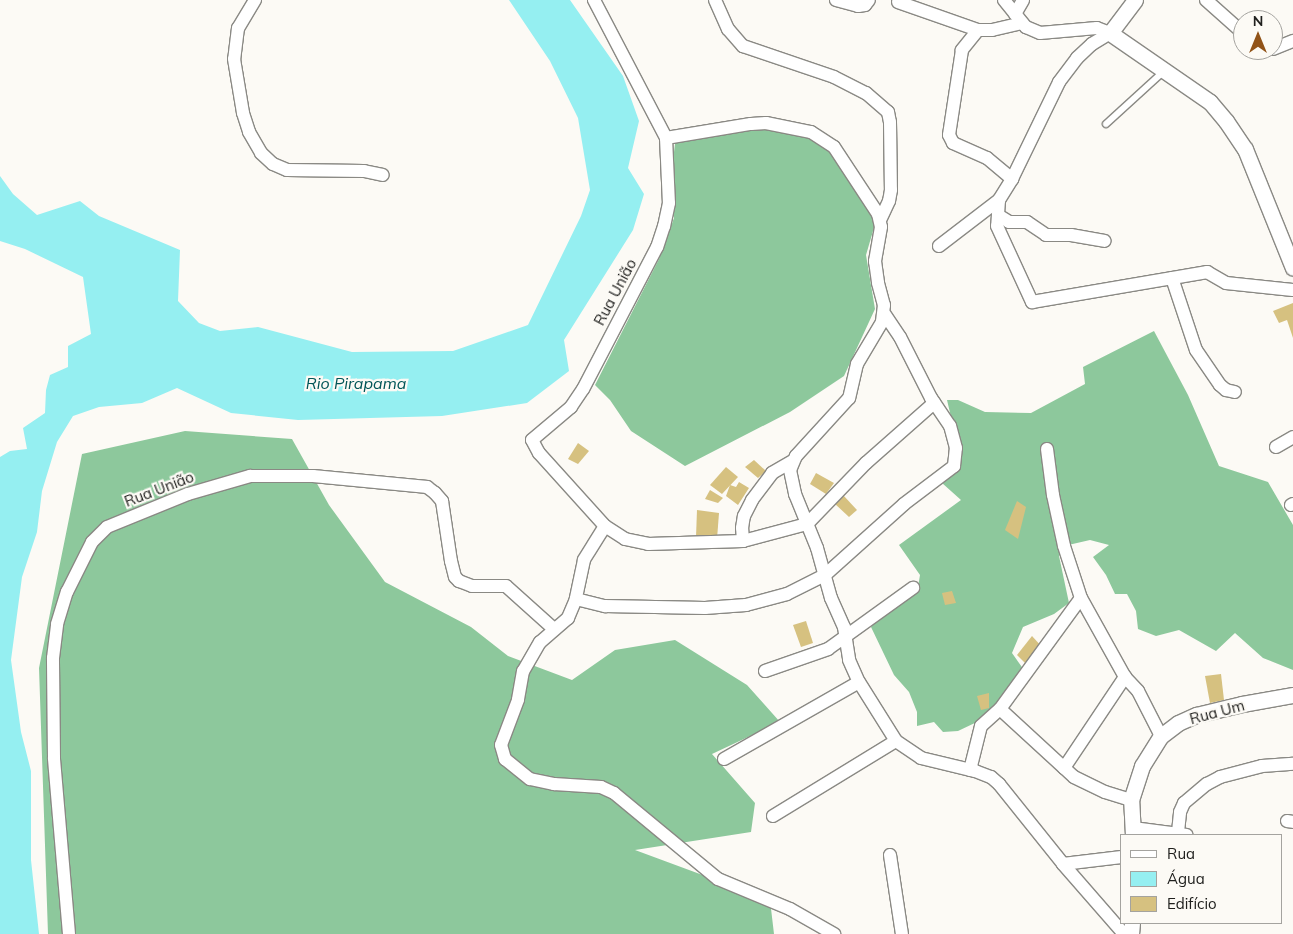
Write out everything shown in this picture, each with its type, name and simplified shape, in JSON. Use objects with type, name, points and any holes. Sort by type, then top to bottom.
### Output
[{"type":"street","points":[[255,0],[238,28],[234,59],[243,113],[249,132],[261,153],[273,164],[287,170],[364,171],[383,176]]},
{"type":"street","points":[[594,0],[666,138],[751,124],[773,124],[811,132],[834,147],[880,220]]},
{"type":"street","points":[[576,599],[605,606],[727,607],[759,602],[787,594],[825,575],[904,504],[954,466],[956,457],[954,437],[947,421],[934,403],[900,337],[884,314],[875,261],[880,235],[880,220],[889,202],[891,190],[890,122],[888,112],[866,93],[834,77],[744,46],[728,30],[715,0]]},
{"type":"street","points":[[836,0],[858,6],[865,5],[869,0]]},
{"type":"street","points":[[1004,0],[1018,18],[1040,33],[1097,28],[1110,33],[1210,102],[1245,149],[1293,268]]},
{"type":"street","points":[[898,2],[978,30],[992,30],[1018,18],[1023,0]]},
{"type":"street","points":[[939,246],[999,200],[1012,179],[1059,82],[1077,58],[1092,44],[1110,33],[1135,0]]},
{"type":"street","points":[[1206,0],[1233,23]]},
{"type":"street","points":[[978,30],[962,50],[949,135],[953,142],[987,158],[1012,179]]},
{"type":"street","name":"Rua União","points":[[605,526],[539,453],[532,442],[534,437],[571,407],[578,397],[657,246],[669,203],[666,138]]},
{"type":"street","points":[[999,200],[997,226],[1032,302],[1207,272],[1226,283],[1293,290]]},
{"type":"street","points":[[998,214],[1009,222],[1027,222],[1046,235],[1071,235],[1104,241]]},
{"type":"street","points":[[1172,278],[1196,350],[1220,385],[1226,390],[1235,392]]},
{"type":"street","points":[[742,541],[744,516],[752,500],[772,473],[793,460],[847,402],[853,389],[857,364],[884,314]]},
{"type":"street","points":[[834,934],[790,909],[718,879],[614,793],[594,786],[535,781],[524,776],[510,765],[502,752],[501,745],[518,700],[523,671],[534,651],[554,628],[568,618],[576,599],[584,560],[605,526],[614,533],[636,543],[742,541],[807,524],[866,463],[934,403]]},
{"type":"street","points":[[1276,447],[1293,437]]},
{"type":"street","points":[[1047,449],[1053,495],[1062,537],[1081,598],[1124,677],[1138,691],[1161,736]]},
{"type":"street","points":[[793,460],[790,478],[825,575],[831,598],[847,635],[849,660],[859,682],[896,741],[921,758],[991,777],[999,784],[1062,864],[1124,934]]},
{"type":"street","name":"Rua União","points":[[68,934],[53,740],[53,658],[57,624],[67,592],[92,542],[107,527],[188,494],[250,476],[313,476],[426,487],[442,501],[452,562],[459,581],[472,586],[506,586],[554,628]]},
{"type":"street","points":[[765,671],[828,649],[913,588]]},
{"type":"street","points":[[970,770],[981,726],[1000,709],[1081,598]]},
{"type":"street","points":[[1064,768],[1124,677]]},
{"type":"street","points":[[724,759],[859,682]]},
{"type":"street","name":"Rua Um","points":[[1133,831],[1131,800],[1142,766],[1161,736],[1178,723],[1196,715],[1242,704],[1293,696]]},
{"type":"street","points":[[1000,709],[1074,777],[1097,788],[1131,800]]},
{"type":"street","points":[[773,816],[896,741]]},
{"type":"street","points":[[1133,831],[1183,834],[1180,812],[1184,803],[1207,784],[1220,777],[1262,766],[1293,764]]},
{"type":"street","points":[[890,855],[902,934]]},
{"type":"street","points":[[1062,864],[1120,858]]},
{"type":"lane","points":[[1106,124],[1164,71]]},
{"type":"green space","points":[[773,124],[820,136],[878,214],[866,255],[875,309],[844,376],[790,412],[685,466],[631,431],[610,400],[595,385],[659,259],[674,218],[669,192],[676,136]]},
{"type":"green space","points":[[1154,331],[1188,395],[1219,466],[1268,482],[1293,525],[1293,670],[1263,658],[1235,633],[1216,651],[1179,630],[1156,636],[1138,629],[1136,611],[1127,594],[1115,594],[1106,575],[1093,557],[1109,545],[1090,540],[1064,546],[1059,556],[1069,603],[1054,614],[1023,627],[1012,653],[1024,670],[1001,701],[979,721],[958,731],[943,732],[934,722],[917,726],[917,712],[909,692],[894,675],[871,627],[884,614],[917,593],[920,575],[899,545],[961,500],[942,483],[960,467],[961,439],[951,417],[947,400],[958,400],[985,412],[1031,413],[1085,384],[1083,367]]},
{"type":"green space","points":[[185,431],[292,439],[329,505],[385,582],[471,627],[508,656],[572,680],[615,650],[675,640],[747,685],[780,722],[712,754],[755,803],[751,832],[635,850],[770,900],[774,934],[48,934],[39,668],[82,454]]},
{"type":"water","name":"Rio Pirapama","points":[[509,0],[570,0],[623,76],[639,121],[628,168],[644,194],[633,230],[564,340],[569,371],[527,403],[442,416],[298,420],[231,413],[177,388],[142,403],[99,407],[73,416],[57,442],[42,491],[37,532],[22,577],[11,660],[21,732],[31,771],[31,860],[39,934],[0,934],[0,457],[10,451],[27,449],[23,428],[45,413],[46,390],[50,375],[68,367],[68,346],[91,334],[83,277],[25,249],[0,241],[0,176],[13,194],[37,215],[80,201],[99,216],[180,250],[178,301],[199,323],[220,331],[258,327],[352,352],[453,351],[528,325],[581,216],[590,190],[578,118],[550,61]]},
{"type":"building","points":[[1293,303],[1293,338],[1287,320],[1279,323],[1273,311]]},
{"type":"building","points":[[578,443],[589,451],[578,464],[568,459]]},
{"type":"building","points":[[754,460],[766,471],[758,478],[745,467]]},
{"type":"building","points":[[726,467],[738,477],[722,494],[710,485]]},
{"type":"building","points":[[816,473],[834,483],[826,494],[810,484]]},
{"type":"building","points":[[739,482],[749,488],[738,505],[726,496],[730,485],[736,487]]},
{"type":"building","points":[[710,490],[723,498],[718,503],[705,499]]},
{"type":"building","points":[[843,495],[857,510],[849,517],[834,503]]},
{"type":"building","points":[[1017,501],[1026,507],[1018,539],[1005,530]]},
{"type":"building","points":[[697,510],[719,513],[717,539],[696,537]]},
{"type":"building","points":[[952,591],[956,603],[945,605],[942,593]]},
{"type":"building","points":[[806,621],[813,643],[801,647],[793,625]]},
{"type":"building","points":[[1032,636],[1043,648],[1029,667],[1017,655]]},
{"type":"building","points":[[1221,674],[1224,700],[1210,703],[1205,676]]},
{"type":"building","points":[[989,693],[989,708],[981,710],[977,696]]}]
